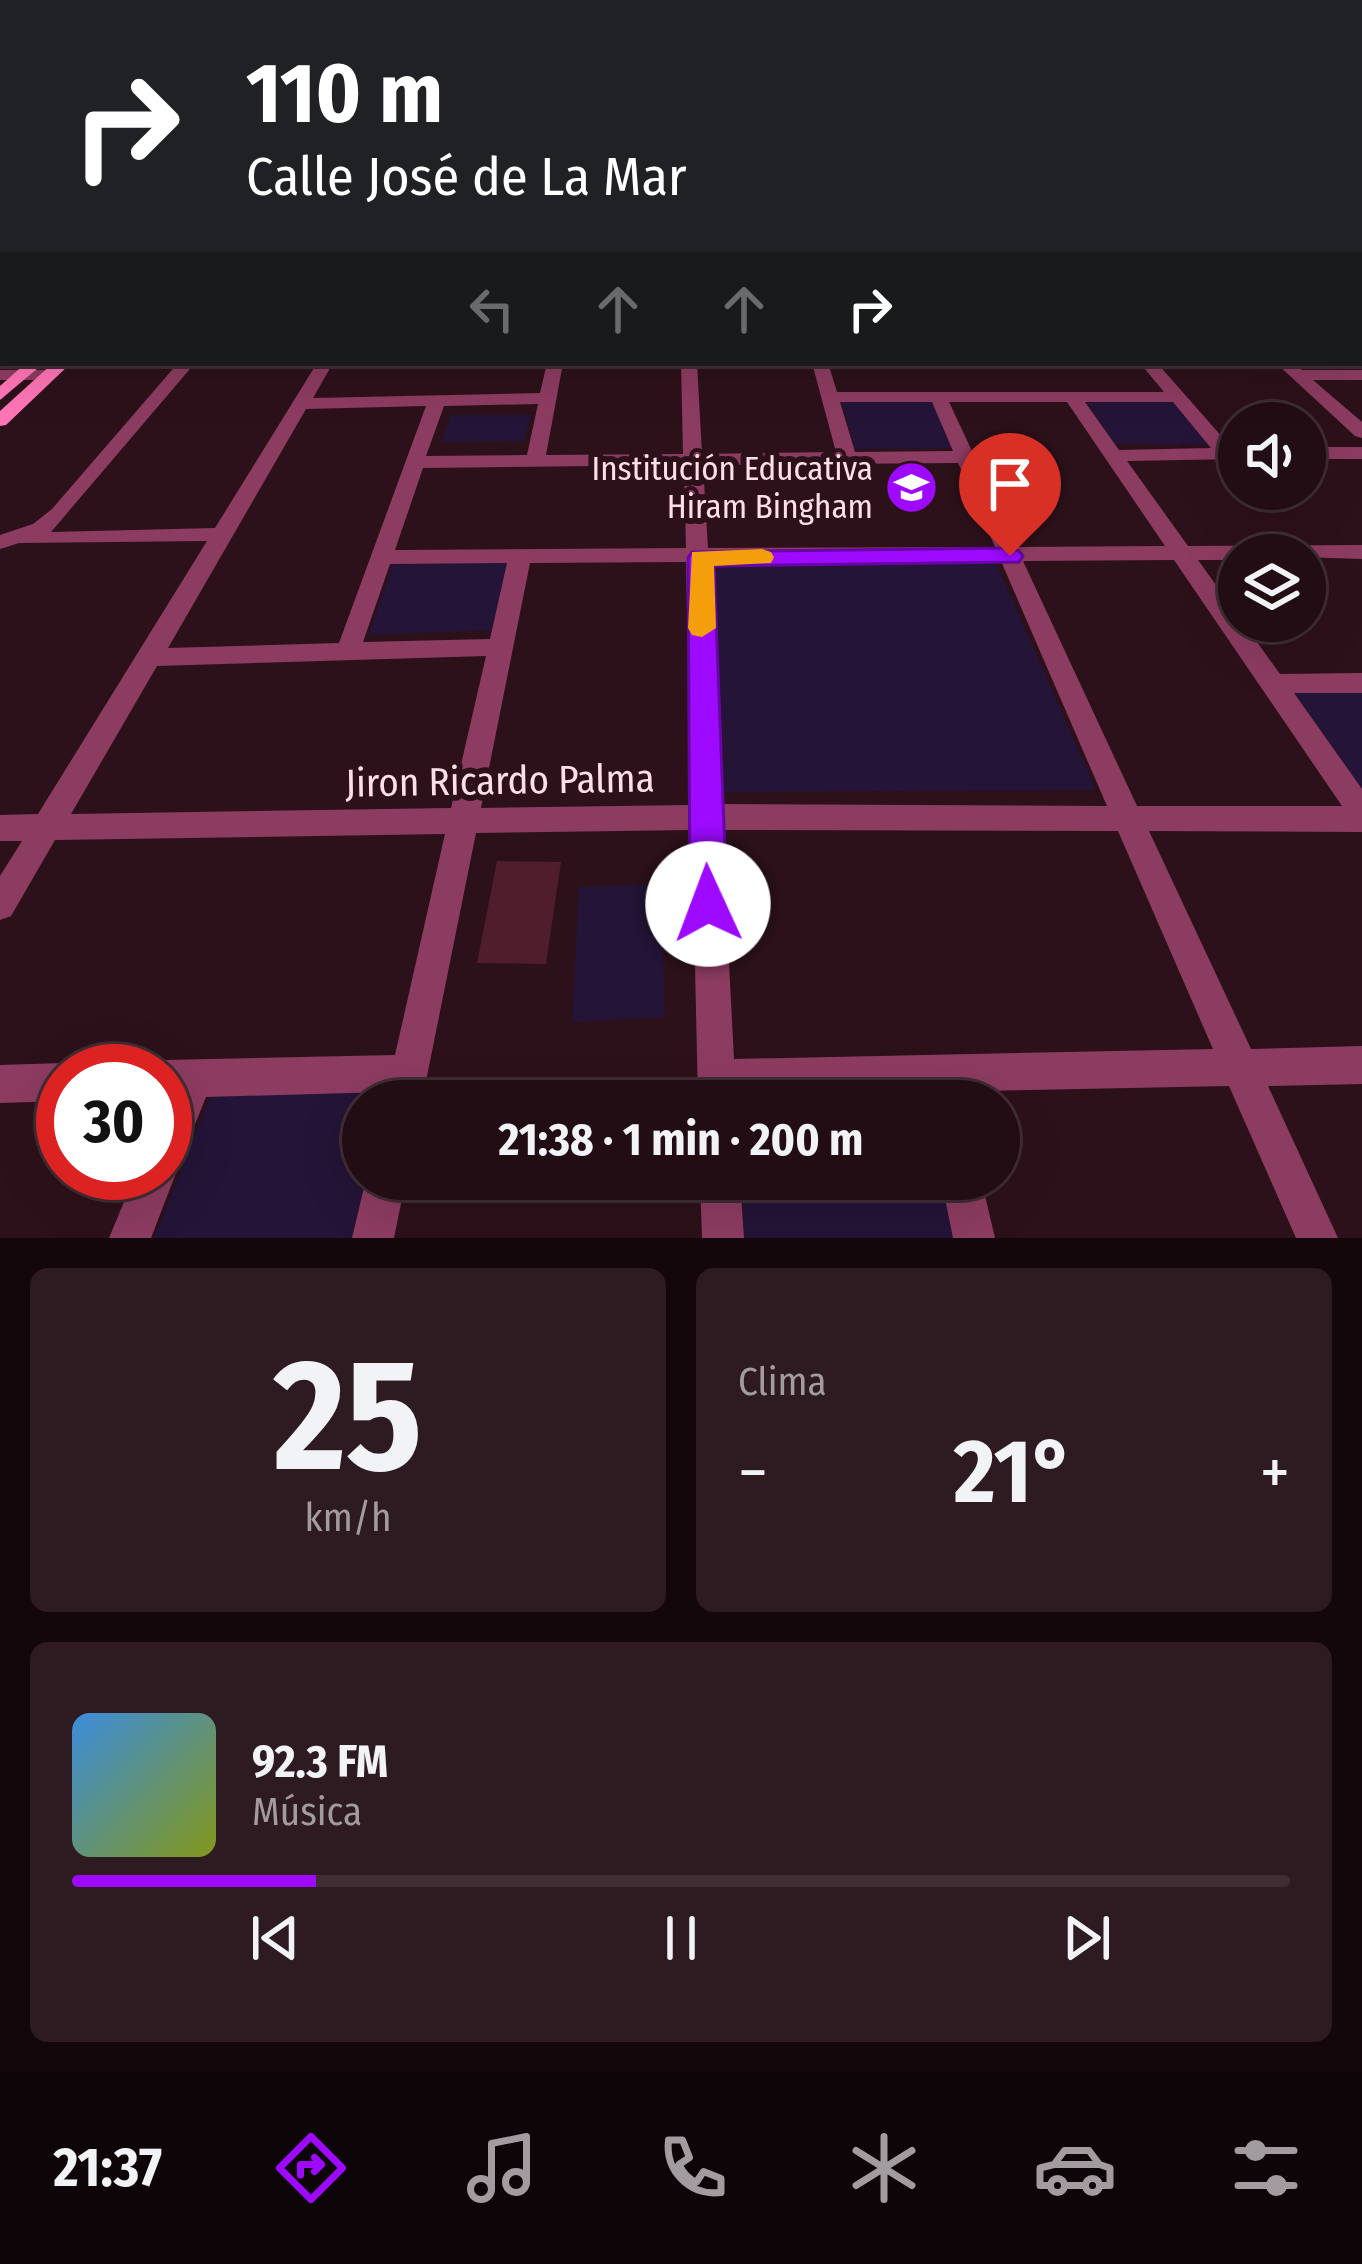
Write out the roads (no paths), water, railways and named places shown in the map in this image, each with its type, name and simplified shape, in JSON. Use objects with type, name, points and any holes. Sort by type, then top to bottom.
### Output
[{"type":"main road","points":[[0,395],[43,369]]},
{"type":"main road","points":[[0,421],[43,369]]},
{"type":"street","points":[[9,540],[41,529],[59,513],[184,366]]},
{"type":"street","points":[[0,905],[323,366]]},
{"type":"street","points":[[535,461],[555,366]]},
{"type":"street","points":[[689,366],[701,558],[704,817],[717,1080]]},
{"type":"street","points":[[821,366],[847,458]]},
{"type":"street","points":[[1151,366],[1218,437]]},
{"type":"street","points":[[0,375],[43,369]]},
{"type":"street","points":[[1291,369],[1362,375]]},
{"type":"street","points":[[1291,369],[1362,432]]},
{"type":"street","points":[[829,397],[1179,397]]},
{"type":"street","points":[[938,397],[1317,1238]]},
{"type":"street","points":[[1072,397],[1362,816]]},
{"type":"street","points":[[301,404],[550,398]]},
{"type":"street","points":[[348,651],[436,402]]},
{"type":"street","points":[[1113,456],[1218,453]]},
{"type":"street","points":[[1326,453],[1362,453]]},
{"type":"street","points":[[415,462],[965,457]]},
{"type":"street","points":[[9,540],[224,534]]},
{"type":"street","points":[[382,557],[1362,552]]},
{"type":"street","points":[[407,1080],[520,557]]},
{"type":"street","points":[[149,657],[501,647]]},
{"type":"street","points":[[1272,684],[1362,682]]},
{"type":"street","name":"Jiron Ricardo Palma","points":[[0,828],[704,817],[1362,816]]},
{"type":"street","points":[[1020,1082],[1243,1066],[1362,1065]]},
{"type":"street","points":[[192,1079],[342,1085]]},
{"type":"street","points":[[0,1084],[36,1083]]},
{"type":"street","points":[[130,1238],[145,1200]]},
{"type":"street","points":[[373,1238],[381,1200]]},
{"type":"street","points":[[721,1200],[723,1238]]},
{"type":"street","points":[[966,1200],[974,1238]]},
{"type":"place","name":"Institución Educativa Hiram Bingham","points":[[912,488]]}]
